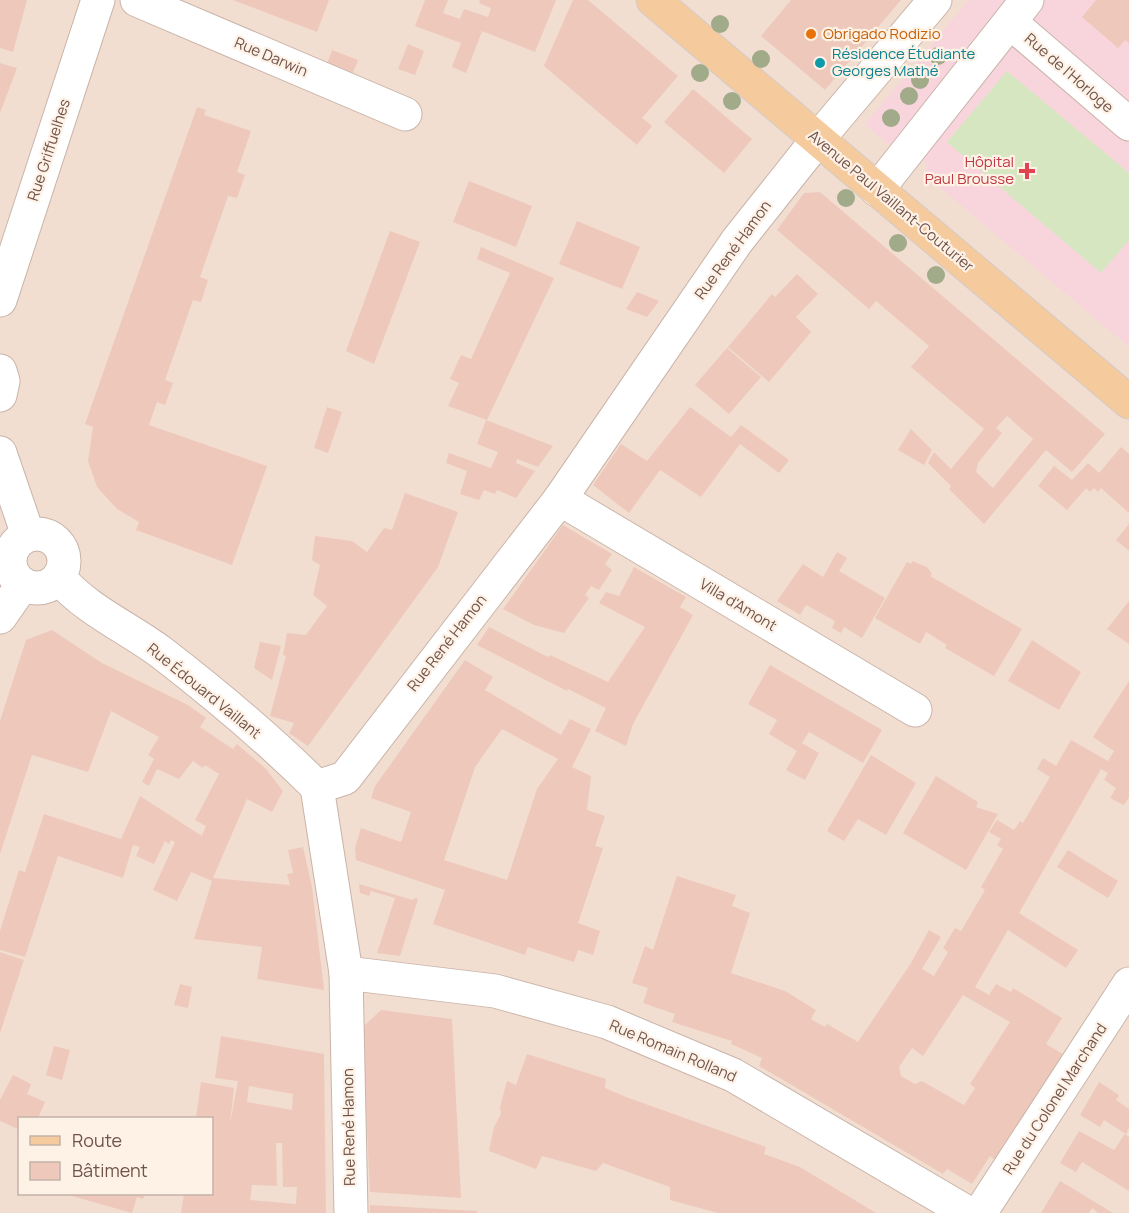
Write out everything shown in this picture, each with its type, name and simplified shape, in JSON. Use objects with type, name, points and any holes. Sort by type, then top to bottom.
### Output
[{"type":"main road","name":"Avenue Paul Vaillant-Couturier","points":[[661,3],[877,190],[1129,402]]},
{"type":"street","name":"Rue Griffuelhes","points":[[0,300],[98,0]]},
{"type":"street","name":"Rue Darwin","points":[[137,0],[405,114]]},
{"type":"street","name":"Rue René Hamon","points":[[351,1213],[346,973],[317,788],[345,778],[560,499],[737,241],[818,139],[934,0]]},
{"type":"street","name":"Rue de l'Horloge","points":[[1019,11],[1129,124]]},
{"type":"street","points":[[877,190],[1019,11]]},
{"type":"street","points":[[0,371],[3,381],[0,395]]},
{"type":"street","points":[[0,453],[15,538],[10,566],[16,578],[23,584],[42,588],[59,578],[65,563],[61,547],[49,535],[15,538]]},
{"type":"street","name":"Villa d'Amont","points":[[560,499],[915,710]]},
{"type":"street","name":"Rue Édouard Vaillant","points":[[59,578],[85,604],[160,652],[296,766],[317,788]]},
{"type":"street","points":[[0,617],[23,584]]},
{"type":"street","name":"Rue Romain Rolland","points":[[346,973],[495,991],[607,1022],[733,1075],[968,1213]]},
{"type":"street","name":"Rue du Colonel Marchand","points":[[980,1213],[1129,984]]},
{"type":"shaded area","points":[[0,0],[1129,0],[1129,1213],[0,1213]]},
{"type":"shaded area","name":"Hôpital Paul Brousse","points":[[969,0],[1129,0],[1129,347],[924,174],[927,168],[922,154],[903,139],[889,145],[865,124]]},
{"type":"green space","points":[[1007,71],[1129,173],[1129,240],[1101,273],[947,142]]},
{"type":"building","points":[[0,0],[27,0],[13,52],[0,48]]},
{"type":"building","points":[[233,0],[329,0],[317,32]]},
{"type":"building","points":[[425,0],[448,0],[443,13],[460,19],[464,9],[488,17],[491,8],[479,3],[480,0],[556,0],[535,52],[482,31],[466,73],[452,67],[461,43],[415,26]]},
{"type":"building","points":[[573,0],[588,0],[678,76],[642,118],[652,126],[637,145],[544,66]]},
{"type":"building","name":"Résidence Étudiante Georges Mathé","points":[[791,0],[901,0],[825,90],[761,36]]},
{"type":"building","points":[[1096,0],[1129,0],[1129,43],[1125,40],[1118,48],[1082,17]]},
{"type":"building","points":[[408,44],[424,51],[415,75],[398,69]]},
{"type":"building","points":[[332,50],[358,60],[352,75],[327,64]]},
{"type":"building","points":[[0,63],[17,68],[0,113]]},
{"type":"building","points":[[693,89],[752,139],[724,173],[664,122]]},
{"type":"building","points":[[197,107],[206,110],[204,115],[251,131],[237,172],[245,175],[237,198],[228,196],[200,277],[208,280],[201,302],[193,300],[165,380],[173,383],[165,405],[157,402],[149,425],[267,466],[232,565],[136,530],[139,522],[117,509],[97,487],[88,461],[93,427],[85,424]]},
{"type":"building","points":[[469,181],[532,206],[516,247],[453,222]]},
{"type":"building","points":[[820,192],[1105,434],[1072,472],[1046,450],[984,524],[949,489],[951,486],[928,463],[934,452],[951,469],[984,429],[911,367],[929,346],[876,301],[869,309],[777,230],[804,193]],"holes":[[[1007,416],[1033,439],[993,488],[976,472],[978,463],[1002,433],[996,428]]]},
{"type":"building","points":[[577,221],[640,247],[622,289],[559,264]]},
{"type":"building","points":[[390,231],[420,242],[374,364],[346,351]]},
{"type":"building","points":[[481,247],[554,278],[487,420],[448,406],[459,383],[450,379],[461,355],[471,359],[510,273],[477,259]]},
{"type":"building","points":[[797,274],[818,294],[796,317],[811,332],[769,382],[728,347],[772,294],[775,297]]},
{"type":"building","points":[[637,292],[659,301],[647,317],[626,309]]},
{"type":"building","points":[[727,348],[761,377],[729,414],[695,385]]},
{"type":"building","points":[[327,407],[342,412],[328,453],[314,448]]},
{"type":"building","points":[[690,407],[731,437],[741,425],[789,460],[779,473],[740,444],[701,497],[660,470],[629,513],[593,485],[621,444],[647,461]]},
{"type":"building","points":[[486,420],[553,446],[538,467],[517,459],[516,463],[535,471],[516,498],[497,490],[495,494],[484,490],[479,500],[460,494],[467,471],[446,463],[449,453],[491,468],[498,452],[477,444]]},
{"type":"building","points":[[911,429],[932,450],[924,465],[898,450]]},
{"type":"building","points":[[1121,447],[1129,454],[1129,513],[1101,488],[1098,492],[1094,488],[1090,492],[1086,488],[1067,510],[1038,486],[1054,466],[1072,480],[1088,463],[1099,473]]},
{"type":"building","points":[[405,493],[458,512],[438,567],[308,746],[289,733],[294,723],[270,716],[286,656],[283,655],[287,633],[306,635],[327,606],[313,595],[320,565],[312,560],[315,536],[352,541],[367,552],[384,528],[392,530]]},
{"type":"building","points":[[1129,524],[1129,551],[1116,540]]},
{"type":"building","points":[[563,525],[612,554],[605,564],[612,570],[599,590],[591,586],[585,595],[589,598],[564,633],[534,625],[503,609]]},
{"type":"building","points":[[837,552],[847,558],[839,571],[885,598],[862,638],[844,627],[841,633],[832,628],[835,621],[806,605],[800,615],[777,601],[803,564],[823,577]]},
{"type":"building","points":[[912,561],[927,567],[932,574],[930,576],[1022,629],[994,676],[945,648],[947,645],[926,632],[920,644],[875,618],[907,562],[911,564]]},
{"type":"building","points":[[634,567],[686,597],[680,607],[693,615],[633,724],[626,746],[595,731],[606,708],[568,689],[567,691],[477,645],[489,627],[548,657],[550,655],[608,682],[645,627],[599,603],[606,592],[619,596]]},
{"type":"building","points":[[1129,601],[1129,644],[1107,629]]},
{"type":"building","points":[[52,630],[102,663],[188,705],[206,718],[200,727],[233,749],[237,744],[266,769],[283,791],[272,812],[247,799],[213,878],[290,885],[287,874],[293,873],[288,850],[303,847],[312,887],[324,990],[257,979],[262,947],[194,939],[212,881],[191,872],[177,901],[153,890],[175,842],[171,840],[169,844],[165,841],[154,864],[136,856],[140,847],[133,845],[123,878],[58,856],[25,957],[0,950],[0,931],[19,870],[25,872],[44,814],[121,839],[140,796],[202,836],[206,826],[195,820],[219,774],[193,761],[179,779],[157,769],[149,786],[142,782],[154,759],[148,755],[159,737],[111,711],[88,772],[32,755],[0,854],[0,721],[26,640]]},
{"type":"building","points":[[1032,640],[1081,672],[1059,710],[1008,681]]},
{"type":"building","points":[[260,642],[281,646],[272,680],[254,668]]},
{"type":"building","points":[[465,660],[493,677],[485,690],[561,735],[570,719],[591,729],[572,767],[591,776],[587,810],[605,816],[595,846],[603,848],[578,923],[600,931],[593,955],[578,950],[574,962],[528,947],[525,955],[433,924],[445,890],[356,860],[355,848],[361,828],[401,842],[411,812],[371,798],[375,786]],"holes":[[[502,729],[558,759],[537,789],[507,880],[444,860],[475,767]]]},
{"type":"building","points":[[770,665],[882,730],[863,763],[809,732],[802,743],[819,753],[805,780],[786,770],[797,751],[769,734],[777,720],[748,704]]},
{"type":"building","points":[[1129,681],[1129,797],[1124,805],[1110,798],[1116,788],[1104,780],[1108,773],[1101,769],[1019,913],[1078,950],[1066,968],[1008,930],[975,987],[989,995],[996,984],[1011,992],[1013,988],[1062,1018],[1046,1044],[1063,1054],[995,1160],[990,1156],[972,1184],[947,1169],[943,1174],[759,1066],[762,1058],[731,1044],[732,1041],[672,1022],[675,1014],[643,1003],[648,988],[632,983],[645,946],[653,950],[677,876],[736,895],[732,906],[750,913],[731,973],[785,991],[816,1010],[811,1019],[825,1027],[827,1024],[858,1042],[911,963],[929,930],[941,937],[922,969],[934,976],[948,952],[943,948],[955,928],[961,931],[985,890],[981,887],[1003,849],[997,845],[1001,839],[989,832],[997,820],[1014,830],[1020,821],[1023,823],[1050,777],[1037,769],[1043,758],[1056,766],[1071,740],[1108,761],[1114,751],[1093,737]],"holes":[[[963,995],[1010,1022],[970,1084],[975,1088],[964,1105],[922,1081],[915,1084],[901,1076],[899,1067],[912,1048],[923,1056]]]},
{"type":"building","points":[[871,755],[916,783],[886,835],[858,819],[844,841],[827,831]]},
{"type":"building","points":[[936,776],[978,802],[976,807],[998,814],[966,870],[903,833]]},
{"type":"building","points":[[1068,850],[1118,881],[1108,898],[1057,867]]},
{"type":"building","points":[[359,884],[413,900],[418,899],[400,956],[377,953],[395,898],[371,891],[369,896],[360,893]]},
{"type":"building","points":[[0,952],[24,960],[0,1033]]},
{"type":"building","points":[[180,984],[192,987],[188,1008],[174,1005]]},
{"type":"building","points":[[381,1010],[452,1019],[461,1198],[370,1192],[362,1028]]},
{"type":"building","points":[[221,1036],[324,1054],[326,1213],[181,1213],[184,1195],[213,1195],[213,1117],[196,1117],[201,1082],[234,1088],[230,1124],[238,1081],[215,1078]],"holes":[[[249,1086],[293,1094],[292,1110],[247,1102]],[[276,1143],[282,1143],[283,1187],[297,1187],[296,1204],[250,1200],[252,1185],[277,1186]]]},
{"type":"building","points":[[54,1046],[70,1050],[62,1080],[46,1075]]},
{"type":"building","points":[[527,1054],[606,1079],[605,1088],[626,1097],[766,1147],[764,1154],[800,1167],[876,1213],[718,1213],[670,1200],[670,1187],[603,1163],[596,1171],[542,1156],[536,1169],[489,1151],[494,1127],[501,1114],[500,1107],[507,1081],[516,1085]]},
{"type":"building","points":[[13,1075],[31,1084],[27,1094],[45,1102],[38,1117],[18,1117],[18,1129],[0,1121],[0,1100]]},
{"type":"building","points":[[1099,1082],[1119,1095],[1116,1100],[1129,1109],[1129,1128],[1126,1134],[1104,1120],[1100,1127],[1080,1115]]},
{"type":"building","points":[[1079,1131],[1114,1150],[1125,1134],[1129,1137],[1129,1191],[1082,1162],[1076,1172],[1060,1163]]},
{"type":"building","points":[[1060,1181],[1113,1213],[1098,1213],[1092,1208],[1089,1213],[1041,1213]]},
{"type":"building","points":[[69,1195],[145,1195],[143,1199],[137,1197],[132,1213]]},
{"type":"building","points":[[370,1205],[477,1211],[477,1213],[370,1213]]},
{"type":"place","name":"Obrigado Rodizio","points":[[811,34]]},
{"type":"place","name":"Résidence Étudiante Georges Mathé","points":[[820,63]]},
{"type":"place","name":"Hôpital Paul Brousse","points":[[1027,171]]}]
